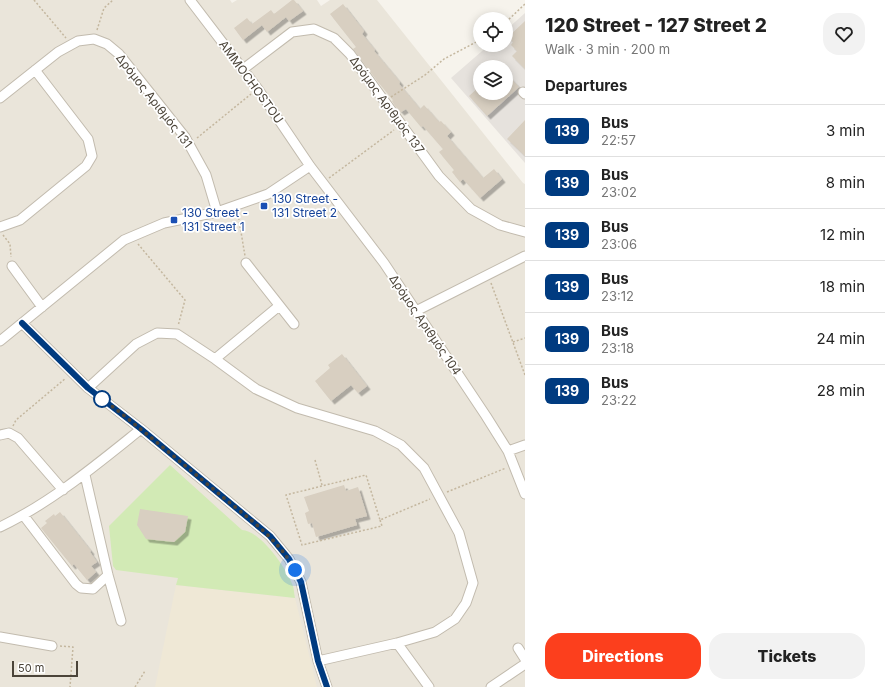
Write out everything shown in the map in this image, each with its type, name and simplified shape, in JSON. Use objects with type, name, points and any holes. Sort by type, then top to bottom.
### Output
[{"type":"street","name":"AMMOCHOSTOU","points":[[190,0],[258,89],[310,166]]},
{"type":"street","name":"Δρόμος Αριθμός 137","points":[[242,70],[292,32],[314,29],[334,38],[350,54],[439,176],[471,209],[500,225],[525,232]]},
{"type":"street","points":[[0,98],[58,52],[78,41],[94,39]]},
{"type":"street","name":"Δρόμος Αριθμός 131","points":[[94,39],[108,44],[119,54],[185,137],[206,175],[217,212]]},
{"type":"street","points":[[0,228],[20,220],[86,166],[92,156],[88,140],[35,70]]},
{"type":"street","points":[[0,341],[124,240],[164,222],[217,212],[268,194],[310,166]]},
{"type":"street","name":"Δρόμος Αριθμός 104","points":[[310,166],[384,263],[486,416],[508,450],[525,494]]},
{"type":"street","points":[[416,311],[525,256]]},
{"type":"street","points":[[246,263],[294,324]]},
{"type":"street","points":[[12,266],[42,307]]},
{"type":"street","points":[[215,359],[279,306]]},
{"type":"street","points":[[22,323],[88,388],[141,429],[270,536],[289,559],[301,582],[318,661],[327,687]]},
{"type":"street","points":[[88,388],[136,344],[157,333],[176,334],[215,359],[256,389],[297,408],[375,430],[401,445],[424,468],[458,533],[473,583],[466,603],[454,619],[435,632],[397,643],[318,661]]},
{"type":"street","points":[[0,527],[24,516],[85,475],[141,429]]},
{"type":"street","points":[[4,434],[18,438],[63,490]]},
{"type":"street","points":[[508,450],[525,444]]},
{"type":"street","points":[[85,475],[108,575],[121,620]]},
{"type":"street","points":[[24,516],[76,584],[81,588],[92,589],[108,575]]},
{"type":"street","points":[[0,637],[52,646]]},
{"type":"street","points":[[397,643],[429,687]]},
{"type":"street","points":[[518,648],[525,658]]},
{"type":"street","points":[[491,687],[525,664]]},
{"type":"path","points":[[34,0],[71,44]]},
{"type":"path","points":[[94,39],[104,8],[113,0]]},
{"type":"path","points":[[513,15],[525,4]]},
{"type":"path","points":[[384,102],[425,76],[444,59],[473,44]]},
{"type":"path","points":[[189,145],[258,89]]},
{"type":"path","points":[[323,183],[401,125]]},
{"type":"path","points":[[236,205],[246,263]]},
{"type":"path","points":[[0,228],[10,244],[12,266]]},
{"type":"path","points":[[131,237],[185,300],[176,334]]},
{"type":"path","points":[[488,275],[525,374]]},
{"type":"path","points":[[513,342],[525,338]]},
{"type":"path","points":[[4,434],[16,420],[73,373]]},
{"type":"path","points":[[314,460],[322,486]]},
{"type":"path","points":[[380,520],[438,495],[514,466]]},
{"type":"path","points":[[366,475],[380,520],[382,526],[302,545],[286,495],[366,475]]},
{"type":"path","points":[[52,646],[73,647],[70,687]]},
{"type":"path","points":[[135,687],[145,671]]},
{"type":"shaded area","points":[[0,0],[230,0],[232,3],[237,0],[317,0],[321,6],[330,0],[377,0],[525,184],[525,687],[0,687]]},
{"type":"shaded area","points":[[525,13],[525,163],[451,78],[481,52],[513,52],[513,24]]},
{"type":"shaded area","points":[[176,585],[295,598],[317,687],[155,687]]},
{"type":"green space","points":[[170,465],[242,530],[249,532],[265,544],[279,561],[290,579],[295,598],[176,585],[178,578],[116,570],[113,566],[109,526]]},
{"type":"building","points":[[294,0],[303,11],[289,21],[286,17],[267,32],[262,25],[243,40],[234,28],[247,18],[252,24],[271,10],[274,14]]},
{"type":"building","points":[[343,4],[364,31],[362,34],[375,50],[374,51],[420,109],[424,105],[439,122],[441,121],[451,132],[447,136],[483,178],[494,169],[502,179],[480,198],[463,179],[460,182],[452,172],[454,170],[439,152],[443,149],[423,126],[421,127],[406,109],[401,112],[395,106],[392,101],[393,100],[353,49],[356,47],[330,14]]},
{"type":"building","points":[[525,21],[525,69],[512,56],[517,51],[513,47],[513,32]]},
{"type":"building","points":[[513,81],[519,87],[513,92]]},
{"type":"building","points":[[473,92],[473,100],[505,100],[487,116],[469,96]]},
{"type":"building","points":[[525,120],[525,156],[507,139]]},
{"type":"building","points":[[342,354],[367,386],[358,393],[351,385],[331,401],[315,381],[330,368],[328,365]]},
{"type":"building","points":[[344,485],[346,491],[358,487],[367,516],[355,519],[357,525],[316,537],[312,523],[308,524],[305,513],[309,511],[304,497]]},
{"type":"building","points":[[140,509],[188,516],[185,532],[174,542],[146,539],[137,525]]},
{"type":"building","points":[[60,512],[91,551],[90,552],[97,562],[91,566],[96,572],[87,580],[74,564],[72,566],[41,528],[47,523],[45,521],[54,514],[55,516]]},
{"type":"bus line","name":"139","points":[[22,323],[88,388],[141,429],[270,536],[289,559],[301,582],[318,661],[327,687]]},
{"type":"place","name":"130 Street - 131 Street 2","points":[[264,206]]},
{"type":"place","name":"130 Street - 131 Street 1","points":[[174,220]]},
{"type":"route","points":[[102,399],[99,396],[270,536],[289,559],[295,570]]}]
